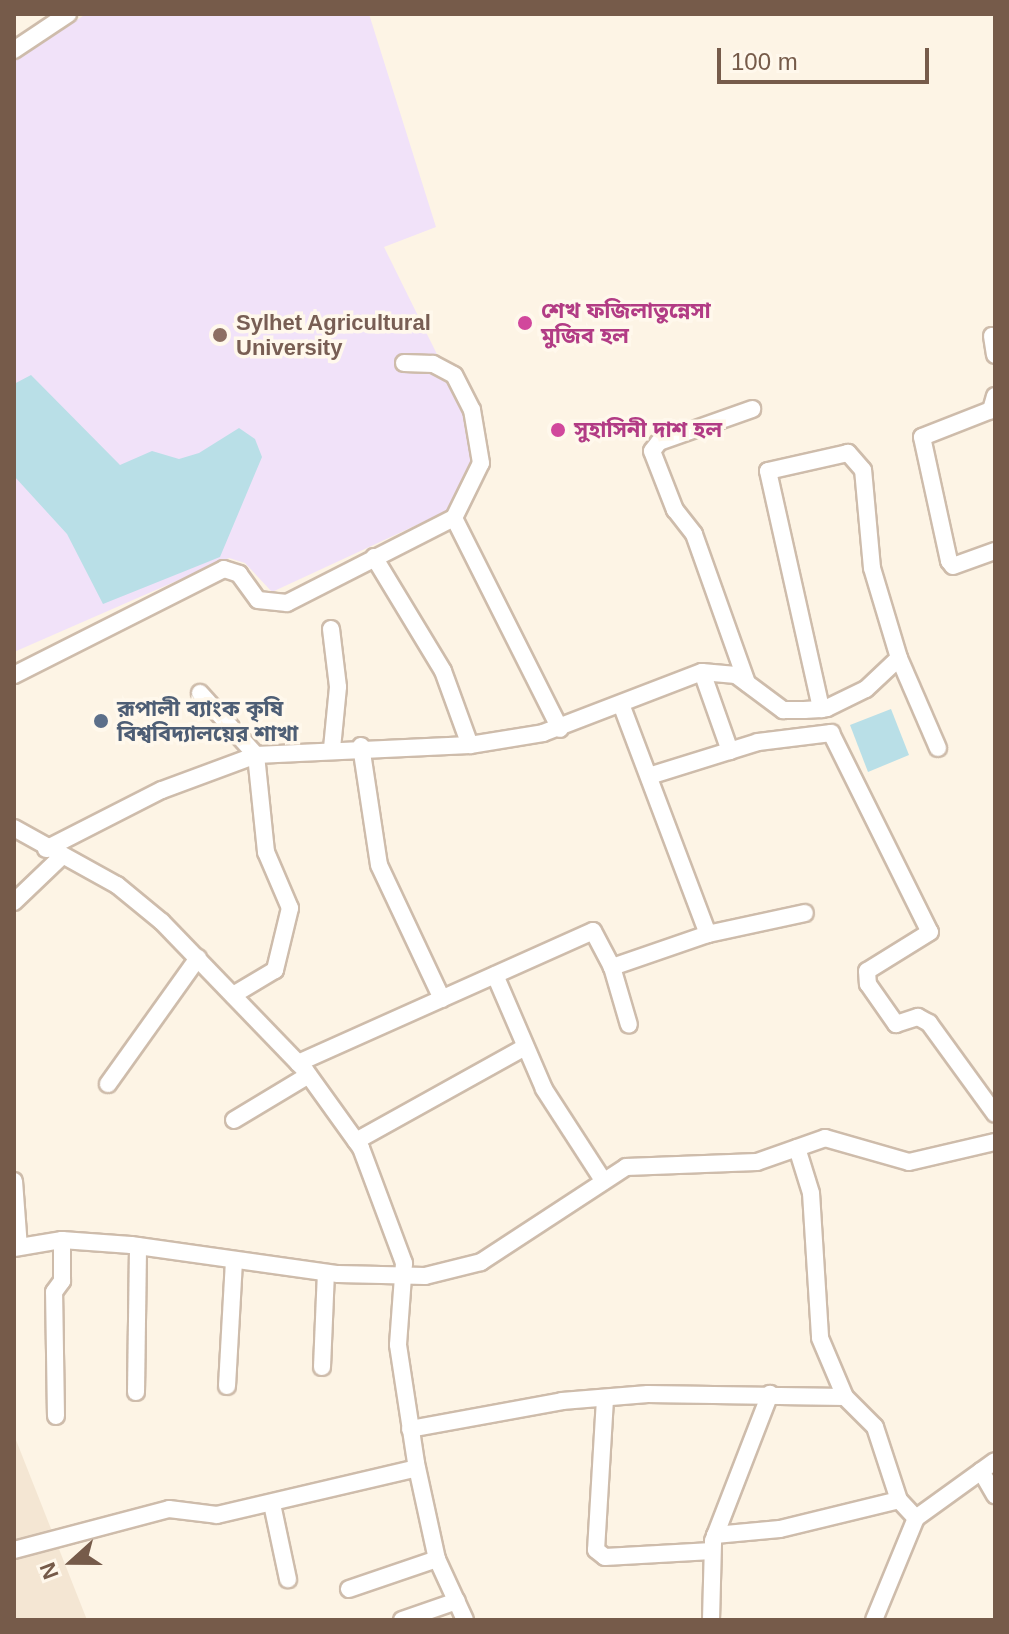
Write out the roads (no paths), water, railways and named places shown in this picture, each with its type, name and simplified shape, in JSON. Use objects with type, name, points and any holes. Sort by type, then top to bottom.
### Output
[{"type":"street","points":[[14,50],[68,14]]},
{"type":"street","points":[[992,336],[995,355]]},
{"type":"street","points":[[14,675],[224,569],[239,574],[258,600],[275,605],[454,518],[481,463],[478,429],[454,375],[433,364],[404,363]]},
{"type":"street","points":[[995,396],[991,410],[922,437],[949,561],[953,566],[995,551]]},
{"type":"street","points":[[747,684],[694,534],[675,510],[652,451],[659,442],[752,409]]},
{"type":"street","points":[[821,709],[772,467],[848,453],[857,458],[872,568],[899,658],[938,748]]},
{"type":"street","points":[[454,518],[560,729]]},
{"type":"street","points":[[374,557],[443,671],[470,745]]},
{"type":"street","points":[[331,629],[338,687],[332,748]]},
{"type":"street","points":[[14,902],[53,853],[162,790],[256,755],[361,746],[470,745],[560,729],[702,672],[747,684],[783,710],[821,709],[866,689],[899,658]]},
{"type":"street","points":[[702,672],[730,751]]},
{"type":"street","points":[[200,693],[256,755],[266,852],[290,908],[275,970],[233,995]]},
{"type":"street","points":[[621,704],[708,934]]},
{"type":"street","points":[[649,776],[730,751],[831,733],[930,932],[867,971],[868,984],[896,1024],[918,1017],[929,1023],[995,1114]]},
{"type":"street","points":[[361,746],[379,865],[442,999]]},
{"type":"street","points":[[14,828],[53,853],[117,885],[198,958],[303,1069],[356,1141],[394,1224],[403,1278],[398,1345],[410,1429],[437,1559],[465,1620]]},
{"type":"street","points":[[612,967],[708,934],[805,913]]},
{"type":"street","points":[[234,1120],[303,1069],[442,999],[593,931],[612,967],[629,1025]]},
{"type":"street","points":[[108,1084],[198,958]]},
{"type":"street","points":[[495,975],[554,1108],[601,1177]]},
{"type":"street","points":[[356,1141],[525,1047]]},
{"type":"street","points":[[14,1181],[16,1248],[62,1240],[138,1246],[326,1273],[403,1278],[481,1262],[601,1177],[626,1167],[757,1162],[825,1138],[931,1162],[995,1142]]},
{"type":"street","points":[[797,1148],[811,1193],[820,1338],[845,1397],[875,1427],[899,1500],[916,1518]]},
{"type":"street","points":[[56,1416],[54,1292],[62,1281],[62,1240]]},
{"type":"street","points":[[136,1392],[138,1246]]},
{"type":"street","points":[[227,1386],[234,1261]]},
{"type":"street","points":[[322,1367],[326,1273]]},
{"type":"street","points":[[410,1429],[605,1399],[770,1394],[845,1397]]},
{"type":"street","points":[[711,1620],[713,1543],[770,1394]]},
{"type":"street","points":[[605,1399],[596,1550],[605,1557],[713,1543],[899,1500]]},
{"type":"street","points":[[874,1620],[916,1518],[988,1466],[995,1495]]},
{"type":"street","points":[[14,1550],[169,1509],[217,1515],[417,1468]]},
{"type":"street","points":[[272,1504],[288,1579]]},
{"type":"street","points":[[349,1589],[437,1559]]},
{"type":"street","points":[[402,1620],[457,1601]]},
{"type":"water","points":[[31,375],[120,465],[152,451],[179,459],[199,453],[239,428],[255,439],[262,457],[220,557],[103,604],[67,534],[14,476],[14,384]]},
{"type":"water","points":[[891,709],[909,755],[868,772],[850,725]]},
{"type":"place","name":"শেখ ফজিলাতুন্নেসা মুজিব হল","points":[[525,323]]},
{"type":"place","name":"Sylhet Agricultural University","points":[[220,335]]},
{"type":"place","name":"সুহাসিনী দাশ হল","points":[[558,430]]},
{"type":"place","name":"রূপালী ব্যাংক কৃষি বিশ্ববিদ্যালয়ের শাখা","points":[[101,721]]}]
